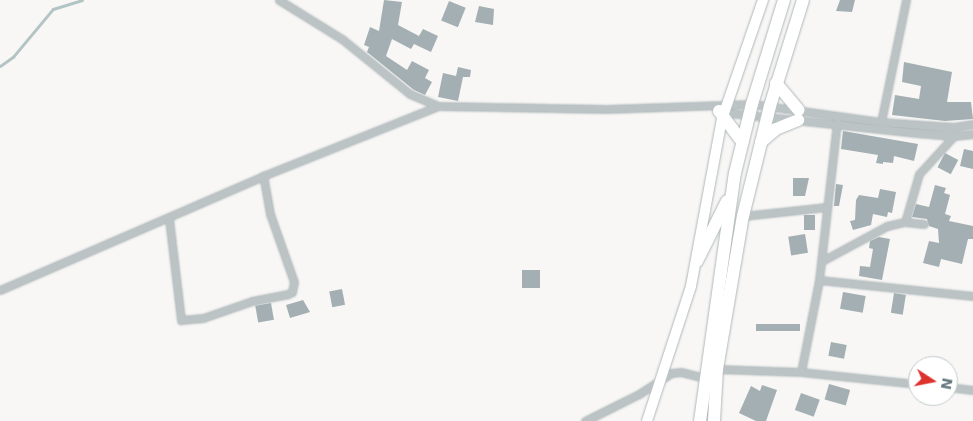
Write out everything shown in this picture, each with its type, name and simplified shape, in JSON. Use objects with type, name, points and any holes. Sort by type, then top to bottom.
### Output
[{"type":"highway","points":[[700,421],[733,190],[742,142],[784,0]]},
{"type":"highway","points":[[714,421],[717,368],[743,216],[776,83],[803,0]]},
{"type":"highway","points":[[761,142],[776,129],[799,115],[776,83]]},
{"type":"highway","points":[[721,111],[742,142]]},
{"type":"highway","points":[[697,261],[733,190]]},
{"type":"street","points":[[280,0],[342,39],[410,94],[438,106],[607,110],[750,110],[954,127],[973,124]]},
{"type":"street","points":[[647,421],[697,261],[707,188],[721,111],[730,92],[762,0]]},
{"type":"street","points":[[881,122],[906,0]]},
{"type":"street","points":[[0,290],[169,219],[262,176],[438,106]]},
{"type":"street","points":[[721,111],[750,110],[799,115],[837,125],[954,136],[973,134]]},
{"type":"street","points":[[801,372],[822,261],[838,116]]},
{"type":"street","points":[[905,222],[920,174],[954,136]]},
{"type":"street","points":[[169,219],[181,320],[203,318],[252,301],[288,294],[292,292],[294,282],[270,214],[262,176]]},
{"type":"street","points":[[743,216],[827,207]]},
{"type":"street","points":[[822,261],[887,226],[905,222],[924,224]]},
{"type":"street","points":[[819,280],[973,296]]},
{"type":"street","points":[[717,368],[801,372],[908,383]]},
{"type":"street","points":[[584,421],[657,384],[674,372],[705,378]]},
{"type":"street","points":[[958,388],[973,390]]},
{"type":"building","points":[[384,0],[402,2],[398,25],[419,36],[423,29],[438,36],[431,52],[414,44],[411,49],[392,39],[386,56],[407,70],[412,61],[429,70],[425,78],[432,82],[425,95],[414,90],[367,52],[369,47],[364,45],[370,27],[379,31]]},
{"type":"building","points":[[840,0],[855,0],[852,12],[836,11]]},
{"type":"building","points":[[449,1],[466,8],[458,27],[441,20]]},
{"type":"building","points":[[479,6],[494,9],[493,25],[475,22]]},
{"type":"building","points":[[904,62],[952,72],[947,102],[971,102],[973,119],[945,121],[892,115],[895,95],[919,99],[921,86],[902,82]]},
{"type":"building","points":[[458,67],[471,70],[470,77],[463,77],[458,101],[438,97],[443,73],[456,76]]},
{"type":"building","points":[[843,131],[918,144],[914,161],[894,156],[893,163],[876,163],[878,155],[841,149]]},
{"type":"building","points":[[964,149],[973,151],[973,169],[960,166]]},
{"type":"building","points":[[945,153],[958,160],[951,174],[937,167]]},
{"type":"building","points":[[793,178],[809,178],[805,196],[793,196]]},
{"type":"building","points":[[836,184],[843,185],[839,206],[834,206]]},
{"type":"building","points":[[935,185],[946,188],[944,193],[950,195],[945,214],[951,216],[949,221],[973,226],[973,239],[968,239],[962,264],[941,259],[939,267],[923,263],[929,241],[939,243],[938,229],[929,226],[927,219],[912,217],[916,204],[929,207]]},
{"type":"building","points":[[880,189],[896,192],[892,213],[888,212],[887,217],[873,214],[871,225],[853,230],[850,221],[855,220],[856,200],[859,195],[878,198]]},
{"type":"building","points":[[804,215],[815,215],[815,230],[804,230]]},
{"type":"building","points":[[805,234],[808,253],[791,255],[788,237]]},
{"type":"building","points":[[879,237],[890,239],[882,280],[859,276],[860,266],[870,267],[873,249],[869,248],[870,241]]},
{"type":"building","points":[[522,270],[540,270],[540,288],[522,288]]},
{"type":"building","points":[[342,289],[345,305],[332,307],[329,291]]},
{"type":"building","points":[[843,292],[866,296],[863,313],[840,309]]},
{"type":"building","points":[[894,293],[906,295],[903,315],[891,313]]},
{"type":"building","points":[[303,300],[310,312],[290,318],[286,305]]},
{"type":"building","points":[[271,303],[274,320],[258,323],[255,306]]},
{"type":"building","points":[[756,324],[800,324],[800,331],[756,331]]},
{"type":"building","points":[[831,342],[847,345],[844,359],[828,356]]},
{"type":"building","points":[[829,384],[850,390],[846,405],[825,399]]},
{"type":"building","points":[[762,385],[777,390],[766,421],[756,421],[739,413],[751,386],[760,391]]},
{"type":"building","points":[[801,393],[820,400],[814,417],[795,410]]},
{"type":"waterway","points":[[0,66],[13,57],[53,9],[82,0]]}]
